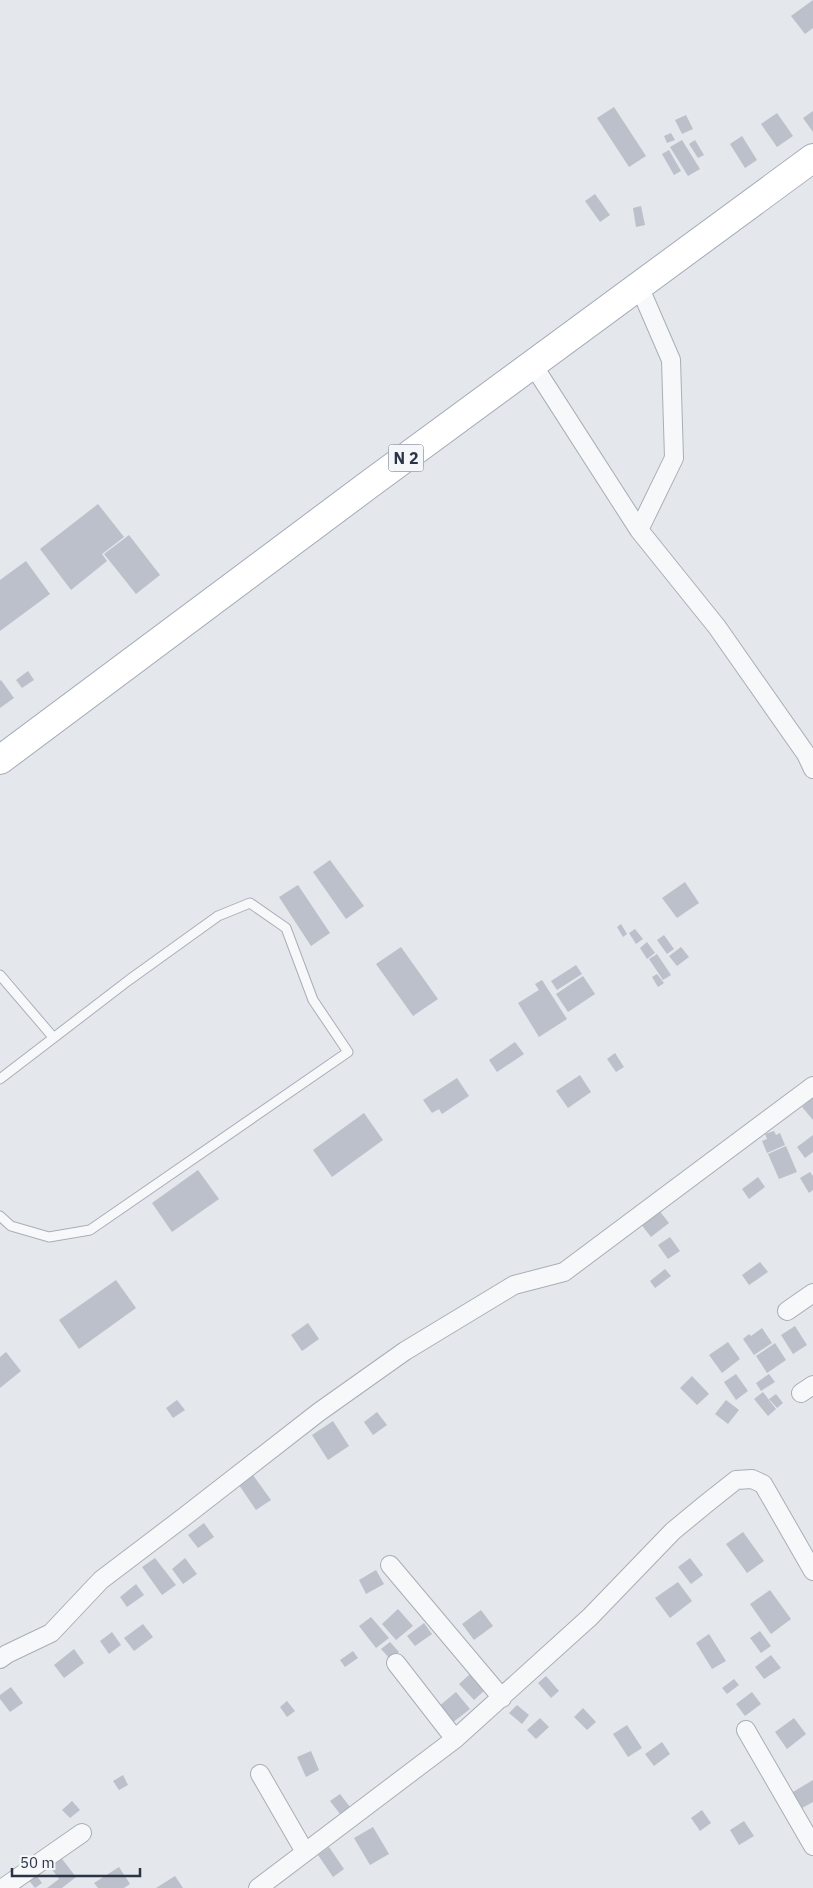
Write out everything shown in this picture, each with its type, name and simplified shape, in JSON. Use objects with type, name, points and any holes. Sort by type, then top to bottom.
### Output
[{"type":"main road","name":"N 2","points":[[0,760],[371,483],[813,158]]},
{"type":"street","points":[[639,530],[674,458],[671,360],[640,286]]},
{"type":"street","points":[[533,365],[639,530],[717,627],[806,754],[813,769]]},
{"type":"street","points":[[0,1659],[51,1633],[101,1580],[319,1412],[405,1351],[514,1285],[564,1272],[813,1086]]},
{"type":"street","points":[[787,1311],[813,1293]]},
{"type":"street","points":[[258,1888],[455,1739],[590,1617],[673,1531],[736,1480],[752,1479],[763,1484],[813,1571]]},
{"type":"street","points":[[390,1565],[502,1698]]},
{"type":"street","points":[[396,1663],[455,1739]]},
{"type":"street","points":[[746,1730],[813,1846]]},
{"type":"street","points":[[260,1774],[305,1852]]},
{"type":"street","points":[[3,1888],[82,1833]]},
{"type":"lane","points":[[0,1079],[53,1037],[218,916],[250,903],[286,928],[313,1000],[348,1052],[90,1230],[49,1238],[11,1226],[0,1216]]},
{"type":"lane","points":[[0,975],[53,1037]]},
{"type":"building","points":[[813,0],[813,28],[805,34],[791,16]]},
{"type":"building","points":[[614,107],[646,156],[629,167],[597,118]]},
{"type":"building","points":[[813,111],[813,132],[803,118]]},
{"type":"building","points":[[777,113],[793,136],[777,147],[761,124]]},
{"type":"building","points":[[686,115],[693,129],[682,134],[675,120]]},
{"type":"building","points":[[671,133],[675,140],[667,143],[664,136]]},
{"type":"building","points":[[742,136],[757,160],[745,168],[730,144]]},
{"type":"building","points":[[682,140],[700,169],[688,176],[670,147]]},
{"type":"building","points":[[695,140],[704,155],[698,158],[689,144]]},
{"type":"building","points":[[669,150],[681,171],[674,175],[662,154]]},
{"type":"building","points":[[595,194],[610,215],[600,222],[585,201]]},
{"type":"building","points":[[641,206],[645,225],[636,227],[633,208]]},
{"type":"building","points":[[98,504],[124,537],[102,554],[107,561],[71,590],[40,549]]},
{"type":"building","points":[[129,535],[160,575],[136,594],[104,554]]},
{"type":"building","points":[[26,561],[50,594],[0,631],[0,580]]},
{"type":"building","points":[[28,671],[34,680],[22,688],[16,680]]},
{"type":"building","points":[[0,681],[14,698],[0,708]]},
{"type":"building","points":[[330,860],[364,906],[346,919],[313,872]]},
{"type":"building","points":[[685,882],[699,903],[677,918],[662,898]]},
{"type":"building","points":[[298,885],[330,933],[311,946],[279,897]]},
{"type":"building","points":[[621,924],[627,934],[623,937],[617,927]]},
{"type":"building","points":[[635,929],[643,939],[636,944],[629,933]]},
{"type":"building","points":[[664,935],[674,949],[667,954],[657,940]]},
{"type":"building","points":[[647,942],[655,953],[647,959],[640,948]]},
{"type":"building","points":[[401,947],[438,999],[413,1016],[376,964]]},
{"type":"building","points":[[681,947],[689,957],[677,966],[669,956]]},
{"type":"building","points":[[657,954],[671,975],[663,980],[649,959]]},
{"type":"building","points":[[576,965],[582,974],[557,990],[551,981]]},
{"type":"building","points":[[657,974],[664,983],[658,987],[652,977]]},
{"type":"building","points":[[583,976],[595,994],[568,1012],[556,994]]},
{"type":"building","points":[[542,980],[567,1019],[539,1037],[518,1003],[539,990],[535,984]]},
{"type":"building","points":[[515,1042],[524,1054],[497,1072],[489,1060]]},
{"type":"building","points":[[615,1053],[624,1067],[616,1072],[607,1059]]},
{"type":"building","points":[[580,1075],[591,1092],[568,1108],[556,1091]]},
{"type":"building","points":[[457,1078],[469,1096],[442,1114],[439,1109],[432,1113],[423,1100]]},
{"type":"building","points":[[813,1098],[813,1120],[802,1107]]},
{"type":"building","points":[[364,1113],[383,1140],[332,1177],[313,1150]]},
{"type":"building","points":[[774,1131],[776,1135],[780,1133],[785,1145],[767,1153],[762,1141],[767,1139],[765,1134]]},
{"type":"building","points":[[813,1135],[813,1152],[805,1158],[797,1147]]},
{"type":"building","points":[[786,1146],[797,1172],[779,1179],[768,1154]]},
{"type":"building","points":[[198,1170],[219,1199],[172,1232],[152,1203]]},
{"type":"building","points":[[810,1172],[813,1176],[813,1190],[809,1193],[800,1178]]},
{"type":"building","points":[[758,1177],[765,1187],[749,1199],[742,1189]]},
{"type":"building","points":[[658,1209],[669,1223],[651,1237],[640,1223]]},
{"type":"building","points":[[670,1237],[680,1251],[668,1259],[658,1245]]},
{"type":"building","points":[[760,1262],[768,1272],[749,1285],[742,1275]]},
{"type":"building","points":[[665,1269],[671,1276],[655,1288],[650,1281]]},
{"type":"building","points":[[116,1280],[136,1308],[79,1349],[59,1320]]},
{"type":"building","points":[[308,1323],[319,1339],[302,1351],[291,1335]]},
{"type":"building","points":[[795,1326],[807,1345],[793,1354],[781,1335]]},
{"type":"building","points":[[762,1328],[772,1343],[754,1355],[743,1339]]},
{"type":"building","points":[[728,1342],[740,1359],[722,1373],[709,1355]]},
{"type":"building","points":[[775,1343],[786,1360],[767,1373],[756,1356]]},
{"type":"building","points":[[6,1352],[21,1371],[0,1388],[0,1357]]},
{"type":"building","points":[[736,1374],[748,1391],[736,1400],[724,1382]]},
{"type":"building","points":[[769,1374],[775,1382],[761,1391],[756,1383]]},
{"type":"building","points":[[692,1376],[709,1394],[697,1405],[680,1388]]},
{"type":"building","points":[[763,1392],[776,1409],[768,1416],[754,1399]]},
{"type":"building","points":[[776,1394],[783,1403],[777,1408],[769,1399]]},
{"type":"building","points":[[177,1400],[185,1410],[173,1418],[166,1408]]},
{"type":"building","points":[[726,1400],[739,1410],[728,1424],[715,1414]]},
{"type":"building","points":[[377,1412],[387,1425],[373,1435],[364,1422]]},
{"type":"building","points":[[333,1421],[349,1446],[328,1460],[312,1435]]},
{"type":"building","points":[[253,1475],[271,1500],[256,1510],[239,1485]]},
{"type":"building","points":[[204,1523],[214,1537],[198,1548],[188,1535]]},
{"type":"building","points":[[743,1532],[764,1561],[747,1573],[726,1544]]},
{"type":"building","points":[[155,1558],[176,1585],[162,1595],[142,1567]]},
{"type":"building","points":[[185,1558],[197,1574],[183,1584],[172,1569]]},
{"type":"building","points":[[690,1558],[703,1575],[691,1584],[678,1567]]},
{"type":"building","points":[[376,1570],[384,1584],[366,1594],[359,1580]]},
{"type":"building","points":[[678,1582],[692,1601],[670,1618],[655,1598]]},
{"type":"building","points":[[136,1584],[144,1595],[127,1607],[120,1597]]},
{"type":"building","points":[[770,1590],[791,1619],[771,1634],[750,1604]]},
{"type":"building","points":[[398,1609],[413,1626],[396,1640],[382,1624]]},
{"type":"building","points":[[481,1610],[493,1626],[474,1640],[462,1624]]},
{"type":"building","points":[[371,1617],[389,1638],[376,1648],[359,1626]]},
{"type":"building","points":[[424,1623],[432,1634],[415,1646],[407,1636]]},
{"type":"building","points":[[143,1624],[153,1637],[134,1651],[124,1638]]},
{"type":"building","points":[[760,1631],[771,1646],[761,1653],[750,1638]]},
{"type":"building","points":[[112,1632],[121,1645],[109,1654],[100,1641]]},
{"type":"building","points":[[709,1634],[726,1661],[712,1669],[696,1643]]},
{"type":"building","points":[[390,1642],[399,1652],[390,1659],[381,1649]]},
{"type":"building","points":[[74,1649],[84,1663],[64,1678],[54,1665]]},
{"type":"building","points":[[353,1651],[358,1658],[345,1667],[340,1660]]},
{"type":"building","points":[[771,1655],[781,1668],[764,1679],[755,1667]]},
{"type":"building","points":[[470,1674],[485,1690],[474,1700],[459,1684]]},
{"type":"building","points":[[546,1676],[559,1691],[551,1698],[538,1683]]},
{"type":"building","points":[[734,1679],[739,1685],[727,1694],[722,1688]]},
{"type":"building","points":[[11,1687],[23,1703],[10,1712],[0,1699],[0,1695]]},
{"type":"building","points":[[456,1692],[470,1709],[452,1723],[438,1707]]},
{"type":"building","points":[[752,1692],[761,1704],[745,1716],[736,1704]]},
{"type":"building","points":[[287,1701],[295,1711],[287,1717],[280,1707]]},
{"type":"building","points":[[517,1705],[529,1715],[522,1724],[509,1713]]},
{"type":"building","points":[[583,1708],[596,1722],[587,1730],[574,1717]]},
{"type":"building","points":[[540,1718],[549,1727],[536,1739],[527,1730]]},
{"type":"building","points":[[794,1718],[806,1734],[787,1749],[775,1732]]},
{"type":"building","points":[[627,1725],[642,1748],[628,1757],[613,1734]]},
{"type":"building","points":[[662,1742],[670,1754],[654,1766],[645,1754]]},
{"type":"building","points":[[311,1751],[319,1770],[306,1777],[297,1757]]},
{"type":"building","points":[[123,1775],[128,1785],[119,1790],[113,1781]]},
{"type":"building","points":[[813,1780],[813,1802],[802,1808],[793,1792]]},
{"type":"building","points":[[340,1794],[350,1807],[340,1814],[330,1801]]},
{"type":"building","points":[[72,1801],[80,1810],[70,1818],[62,1810]]},
{"type":"building","points":[[702,1810],[711,1823],[700,1831],[691,1818]]},
{"type":"building","points":[[744,1821],[754,1836],[739,1845],[730,1830]]},
{"type":"building","points":[[373,1827],[389,1854],[370,1865],[354,1838]]},
{"type":"building","points":[[329,1847],[344,1869],[333,1877],[318,1855]]},
{"type":"building","points":[[59,1855],[76,1877],[62,1888],[47,1888],[59,1879],[48,1864]]},
{"type":"building","points":[[119,1867],[130,1884],[124,1888],[98,1888],[94,1883]]},
{"type":"building","points":[[34,1872],[42,1883],[35,1888],[27,1878]]},
{"type":"building","points":[[175,1876],[183,1888],[156,1888]]}]
